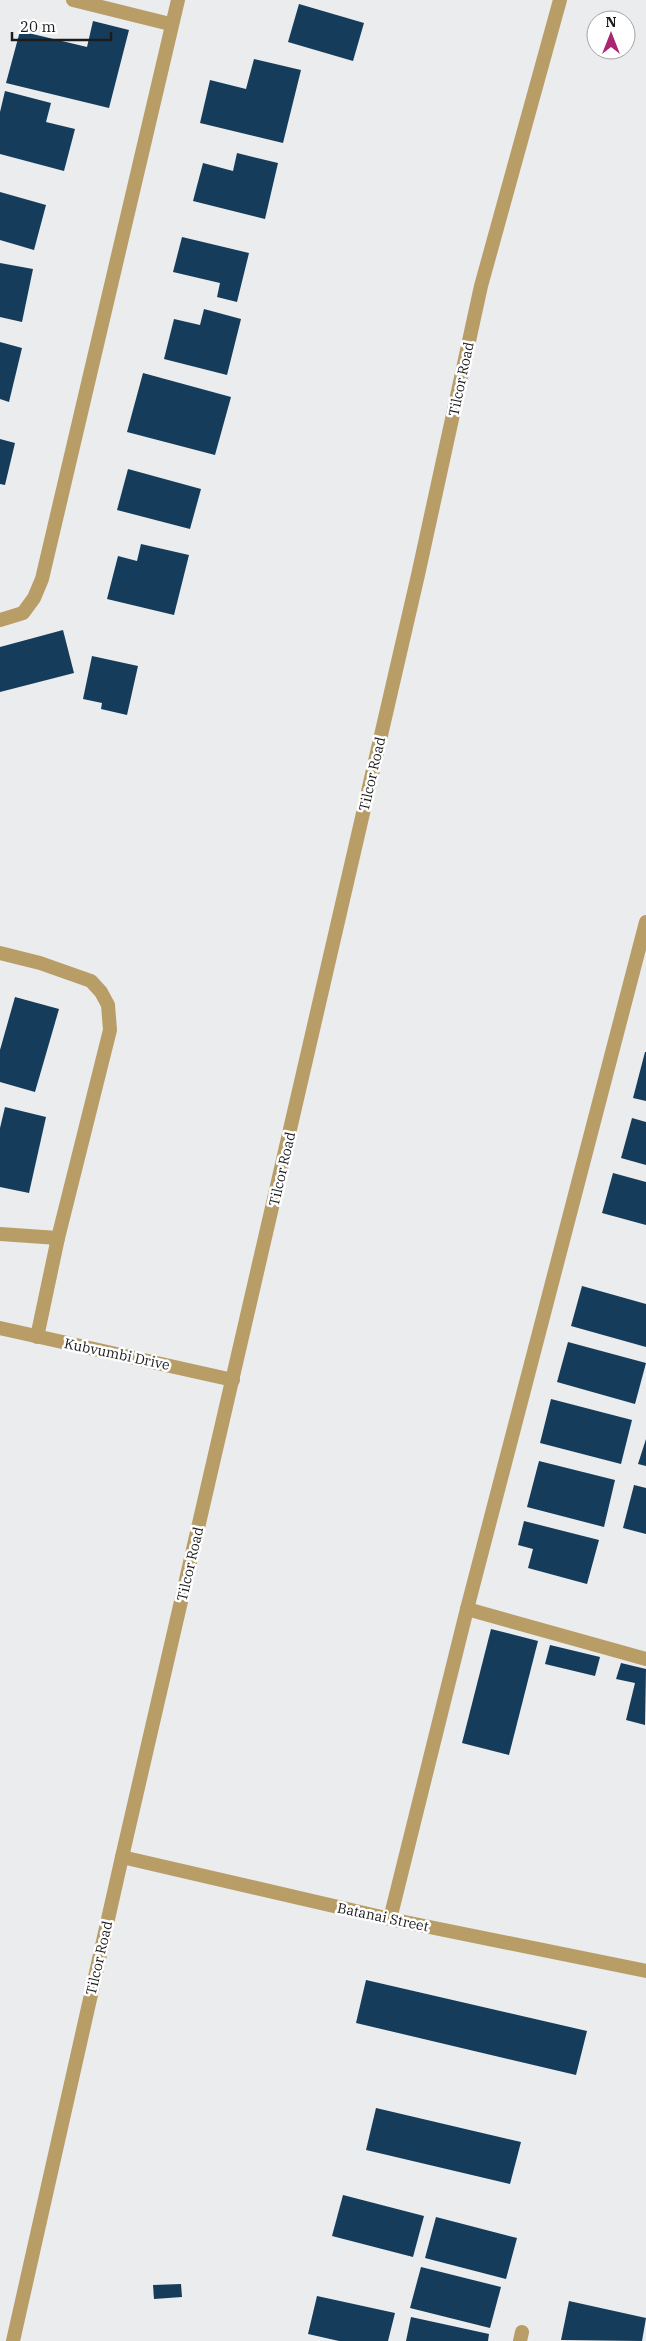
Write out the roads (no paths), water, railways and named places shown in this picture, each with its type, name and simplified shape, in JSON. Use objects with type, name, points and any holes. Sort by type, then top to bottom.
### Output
[{"type":"street","points":[[73,0],[170,24]]},
{"type":"street","points":[[0,620],[23,613],[34,598],[42,579],[170,24],[178,0]]},
{"type":"street","name":"Tilcor Road","points":[[13,2341],[122,1857],[418,575],[481,286],[560,0]]},
{"type":"street","points":[[390,1919],[467,1609],[646,922]]},
{"type":"street","points":[[0,954],[40,963],[91,981],[101,992],[108,1006],[110,1030],[58,1238],[37,1337]]},
{"type":"street","points":[[0,1234],[58,1238]]},
{"type":"street","name":"Kubvumbi Drive","points":[[0,1328],[233,1380]]},
{"type":"street","points":[[467,1609],[646,1659]]},
{"type":"street","name":"Batanai Street","points":[[122,1857],[390,1919],[646,1971]]}]
